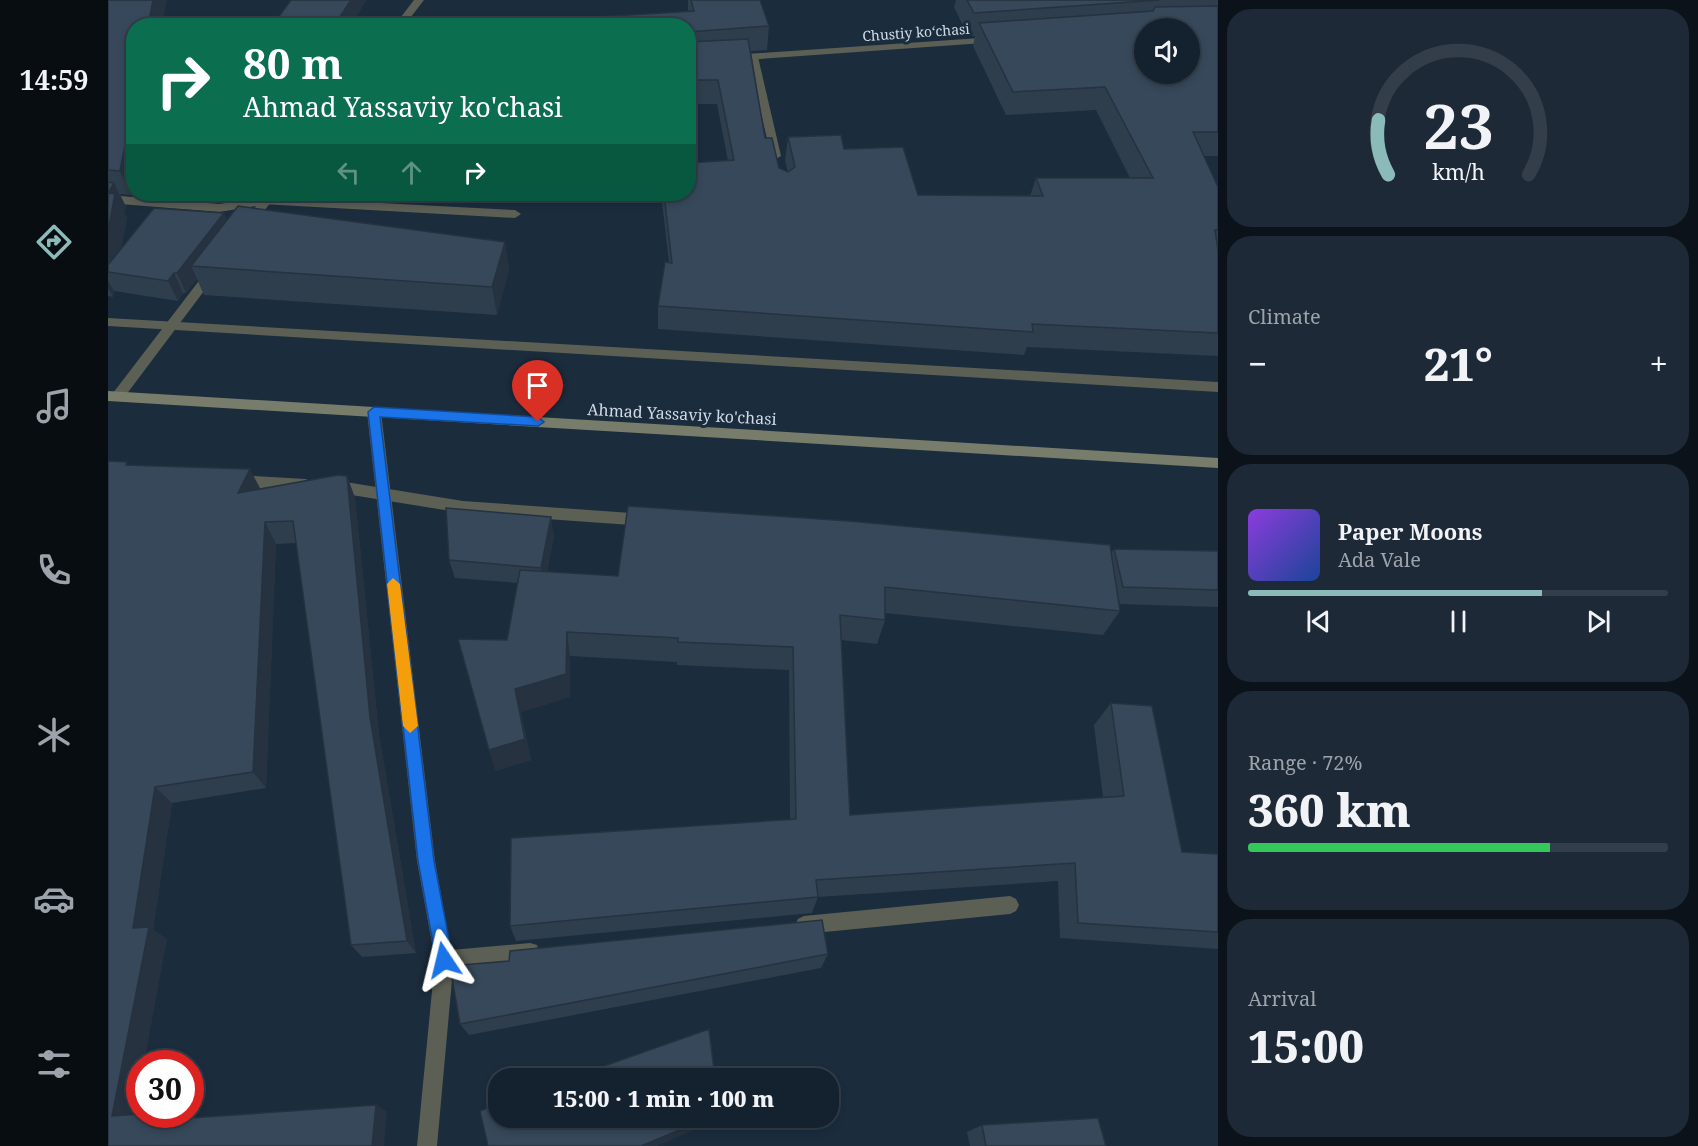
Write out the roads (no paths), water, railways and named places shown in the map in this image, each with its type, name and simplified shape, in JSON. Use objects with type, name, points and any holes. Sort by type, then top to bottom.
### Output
[{"type":"main road","name":"Ahmad Yassaviy ko'chasi","points":[[113,396],[1218,463]]},
{"type":"street","points":[[405,18],[418,0]]},
{"type":"street","name":"Chustiy koʻchasi","points":[[721,59],[1002,39]]},
{"type":"street","points":[[753,57],[778,168]]},
{"type":"street","points":[[108,199],[126,200]]},
{"type":"street","points":[[133,201],[219,208],[250,201]]},
{"type":"street","points":[[238,237],[265,201]]},
{"type":"street","points":[[326,201],[515,214]]},
{"type":"street","points":[[113,396],[172,327],[219,264]]},
{"type":"street","points":[[108,322],[1218,387]]},
{"type":"street","points":[[374,412],[426,861],[444,960],[427,1146]]},
{"type":"street","points":[[227,481],[334,486],[383,496],[462,507],[659,521]]},
{"type":"street","points":[[786,927],[1010,905]]},
{"type":"street","points":[[444,960],[551,950]]}]
